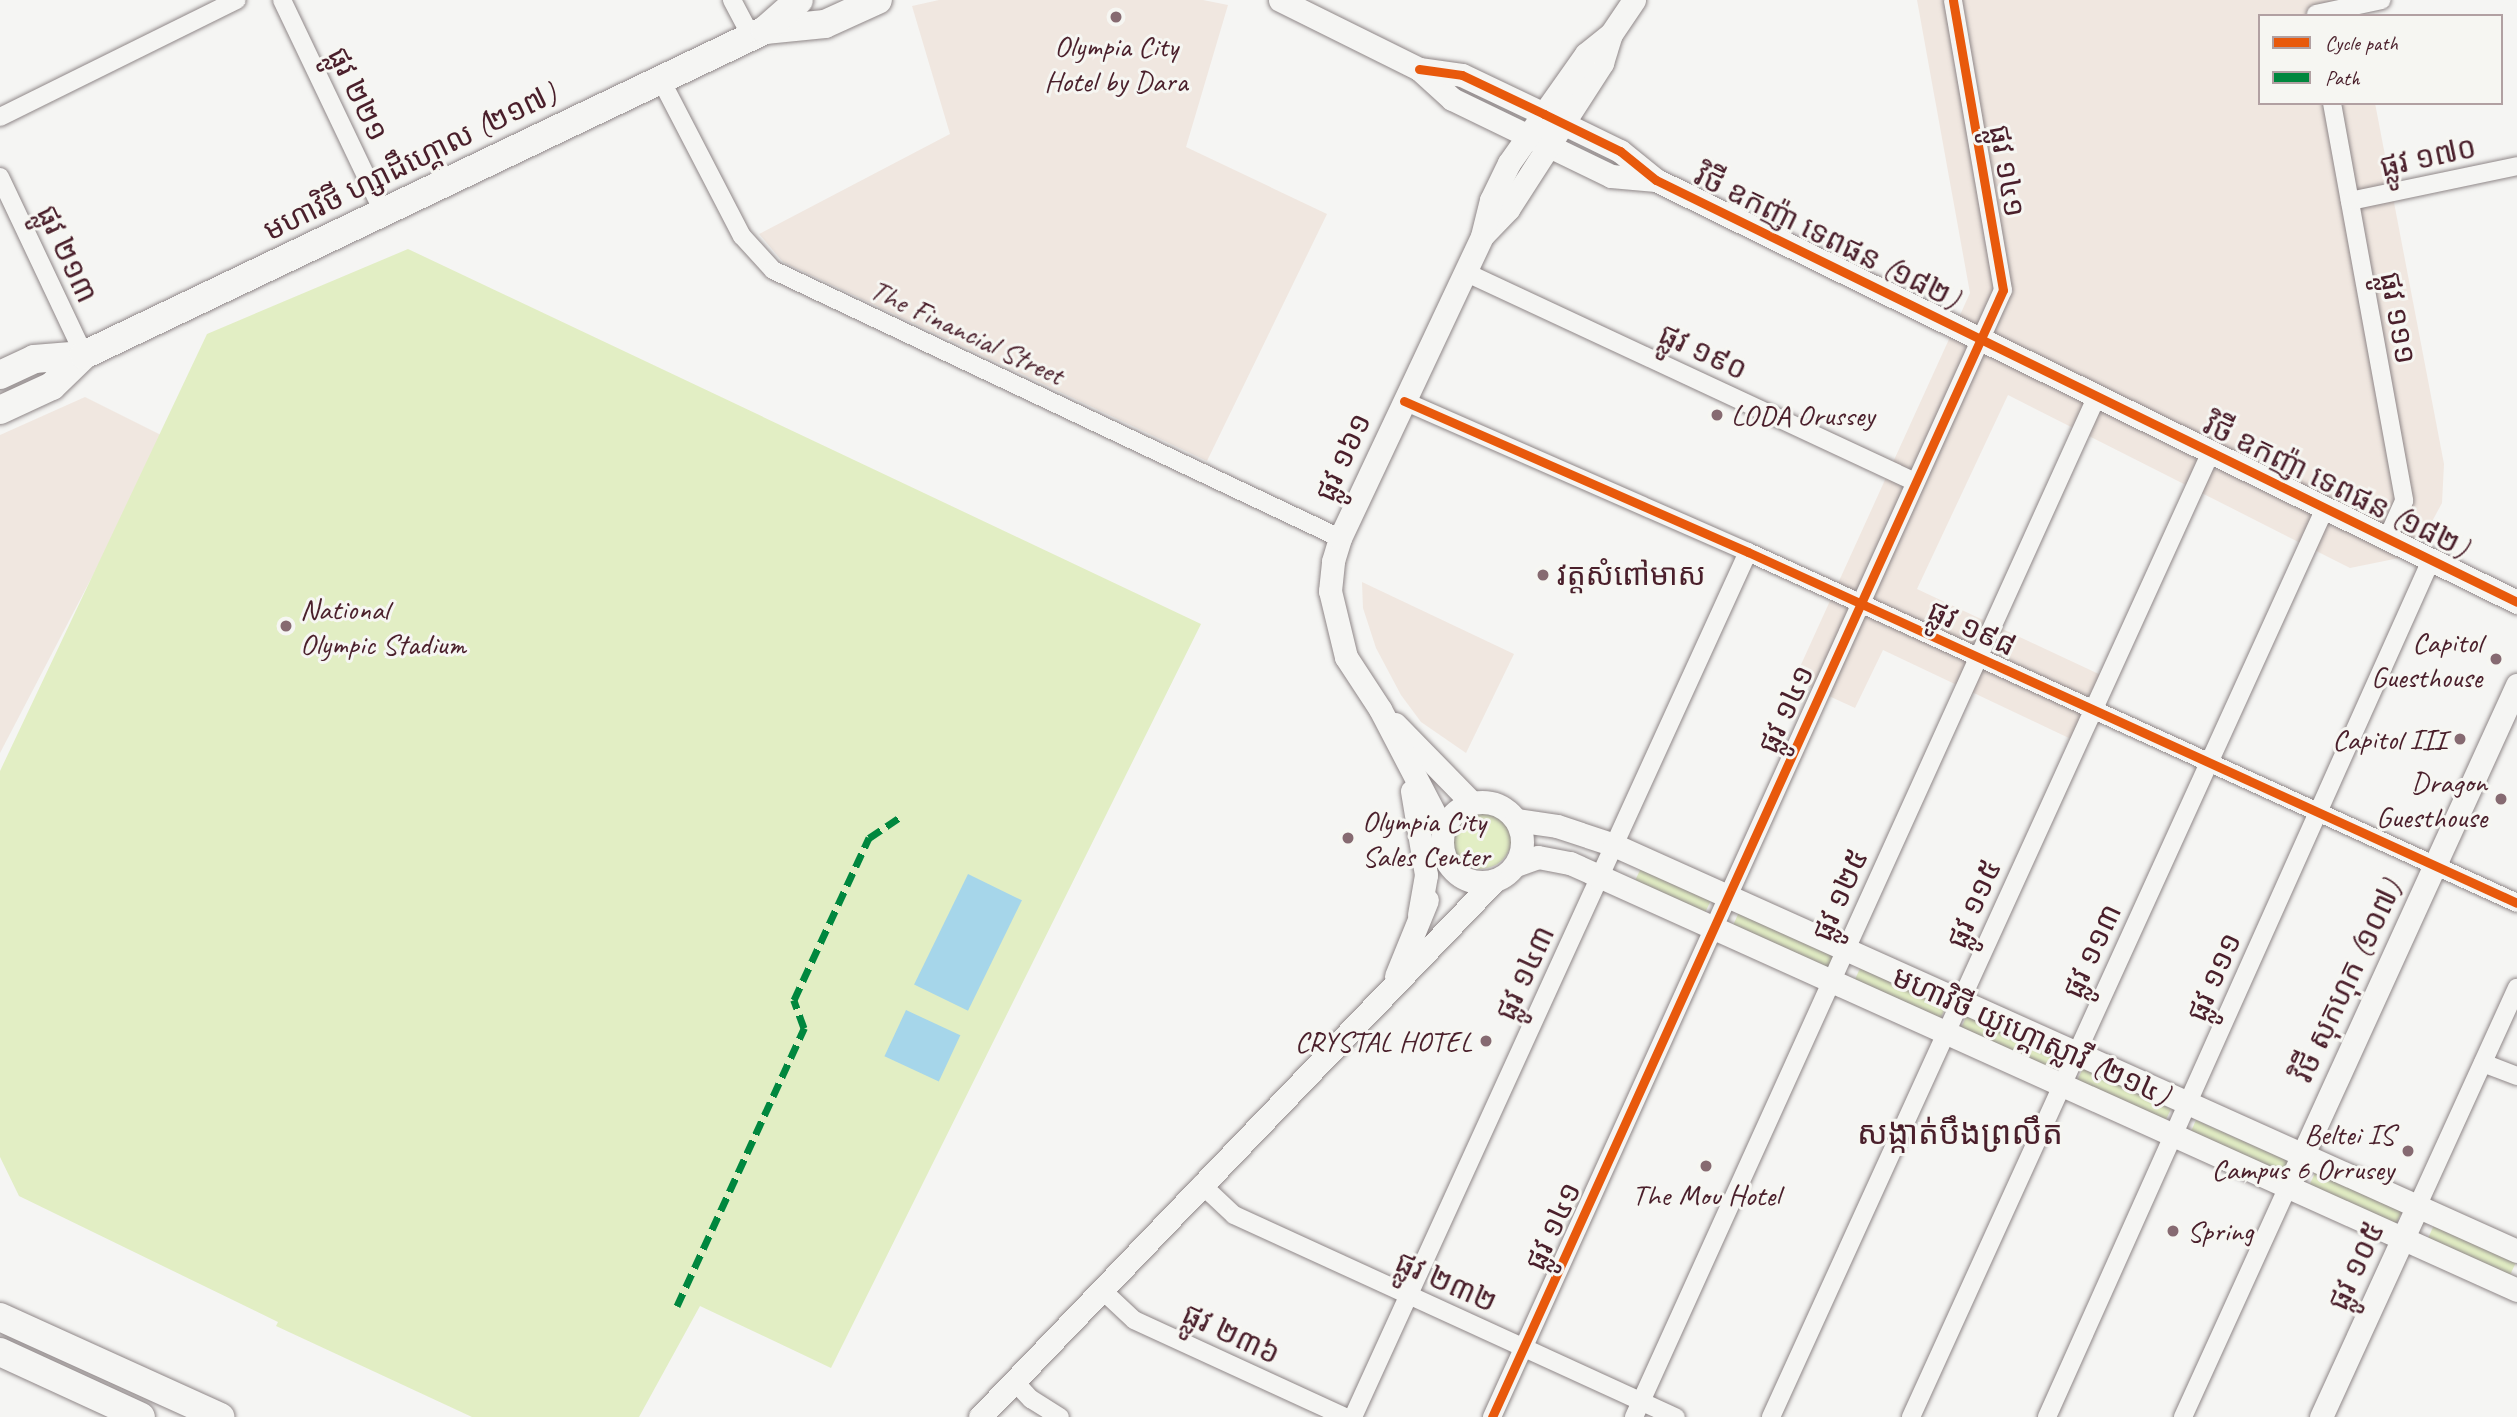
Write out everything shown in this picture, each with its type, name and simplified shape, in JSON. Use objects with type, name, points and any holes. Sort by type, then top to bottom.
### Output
[{"type":"main road","name":"មហាវិថី ហ្សាដឹហ្គោល (២១៧)","points":[[0,410],[52,386],[84,355],[758,33],[799,0]]},
{"type":"main road","name":"មហាវិថី ហ្សាដឹហ្គោល (២១៧)","points":[[758,33],[825,24],[878,0]]},
{"type":"main road","name":"មហាវិថី ហ្សាដឹហ្គោល (២១៧)","points":[[0,375],[34,359],[84,355]]},
{"type":"main road","points":[[0,1317],[220,1417]]},
{"type":"main road","points":[[0,1353],[141,1417]]},
{"type":"street","points":[[0,117],[237,0]]},
{"type":"street","name":"ផ្លូវ ២២១","points":[[282,0],[383,212]]},
{"type":"street","points":[[732,0],[758,33]]},
{"type":"street","name":"វិថី ឧកញ៉ា ទេពផន (១៨២)","points":[[1280,0],[1419,69],[1452,99],[1611,176],[1656,180]]},
{"type":"street","name":"ផ្លូវ ១៦១","points":[[1443,830],[1380,709],[1346,657],[1330,591],[1340,538],[1482,236],[1491,200],[1553,118],[1602,63],[1611,34],[1634,0]]},
{"type":"street","name":"ផ្លូវ ១៤១","points":[[1492,1417],[2003,290],[1953,0]]},
{"type":"street","points":[[2315,10],[2382,0]]},
{"type":"street","name":"វិថី ឧកញ៉ា ទេពផន (១៨២)","points":[[1419,69],[1462,75],[1553,118],[1620,151],[1656,180],[2517,602]]},
{"type":"street","name":"The Financial Street","points":[[661,79],[742,236],[773,270],[1340,538]]},
{"type":"street","name":"ផ្លូវ ១១១","points":[[2332,105],[2404,501],[2387,539]]},
{"type":"street","name":"ផ្លូវ ១៧០","points":[[2350,201],[2517,166]]},
{"type":"street","name":"ផ្លូវ ២១៣","points":[[0,177],[84,355]]},
{"type":"street","name":"ផ្លូវ ១៩០","points":[[1465,272],[1916,482]]},
{"type":"street","name":"ផ្លូវ ១២៥","points":[[1638,1409],[2097,396]]},
{"type":"street","name":"ផ្លូវ ១៩៨","points":[[1404,401],[1748,552],[2517,903]]},
{"type":"street","name":"ផ្លូវ ១១៥","points":[[1771,1417],[2211,452]]},
{"type":"street","name":"ផ្លូវ ១១៣","points":[[1911,1417],[2325,508]]},
{"type":"street","name":"ផ្លូវ ១៤៣","points":[[1353,1417],[1748,552]]},
{"type":"street","name":"ផ្លូវ ១១១","points":[[2047,1417],[2431,560]]},
{"type":"street","name":"វិថី សុកហុក (១០៧)","points":[[2183,1417],[2517,685]]},
{"type":"street","name":"ផ្លូវ ១៦១","points":[[1380,709],[1471,802]]},
{"type":"street","points":[[1399,747],[1421,829],[1426,874],[1419,914]]},
{"type":"street","points":[[980,1417],[1395,979],[1494,881],[1516,865],[1523,839],[1516,820],[1501,806],[1471,802],[1455,811],[1443,830],[1447,862],[1419,914],[1395,979]]},
{"type":"street","points":[[1516,820],[1557,827],[1614,845],[2517,1251]]},
{"type":"street","name":"មហាវិថី យូហ្គោស្លាវី (២១៤)","points":[[1516,865],[1554,858],[1600,876],[2517,1290]]},
{"type":"street","points":[[1447,862],[1467,879],[1494,881]]},
{"type":"street","name":"ផ្លូវ ១០៥","points":[[2321,1417],[2517,988]]},
{"type":"street","points":[[2483,1063],[2517,1076]]},
{"type":"street","name":"ផ្លូវ ២៣២","points":[[1201,1184],[1234,1215],[1524,1348],[1638,1409],[1676,1417]]},
{"type":"street","name":"ផ្លូវ ២៣៦","points":[[1101,1289],[1134,1320],[1345,1417]]},
{"type":"street","points":[[1014,1381],[1031,1399],[1060,1417]]},
{"type":"shaded area","points":[[939,0],[1203,0],[1228,5],[1186,147],[1327,214],[1207,461],[783,262],[759,234],[950,134],[912,6]]},
{"type":"shaded area","points":[[1917,0],[2355,0],[2358,14],[2258,14],[2258,105],[2375,105],[2444,464],[2442,503],[2414,555],[2350,568],[2008,395],[1917,589],[2103,676],[2073,740],[1883,650],[1855,708],[1794,680],[1970,293]]},
{"type":"shaded area","points":[[85,397],[165,437],[0,753],[0,435]]},
{"type":"shaded area","points":[[1362,582],[1514,654],[1466,753],[1421,722],[1401,695],[1376,648],[1363,608]]},
{"type":"green space","points":[[408,249],[1201,624],[831,1368],[700,1306],[639,1417],[472,1417],[276,1326],[278,1322],[19,1196],[0,1157],[0,771],[207,334]]},
{"type":"green space","points":[[1480,805],[1492,807],[1503,814],[1510,825],[1510,849],[1503,860],[1492,867],[1480,869],[1468,867],[1457,860],[1450,849],[1448,837],[1450,825],[1457,814],[1468,807]]},
{"type":"green space","points":[[1641,868],[1711,901],[1704,914],[1635,882]]},
{"type":"green space","points":[[1739,912],[1837,956],[1830,971],[1732,928]]},
{"type":"green space","points":[[1861,966],[1947,1004],[1941,1018],[1855,980]]},
{"type":"green space","points":[[1967,1015],[2060,1056],[2053,1072],[1960,1031]]},
{"type":"green space","points":[[2083,1068],[2171,1109],[2165,1122],[2077,1081]]},
{"type":"green space","points":[[2196,1120],[2290,1162],[2285,1174],[2191,1132]]},
{"type":"green space","points":[[2316,1171],[2402,1211],[2396,1225],[2310,1185]]},
{"type":"green space","points":[[2435,1223],[2517,1261],[2509,1276],[2428,1238]]},
{"type":"water","points":[[968,874],[1022,900],[968,1011],[914,985]]},
{"type":"water","points":[[906,1010],[960,1035],[939,1082],[884,1056]]},
{"type":"marked path","points":[[677,1306],[804,1028],[794,1000],[869,838],[899,818]]},
{"type":"cycle path","points":[[1492,1417],[2003,290],[1953,0]]},
{"type":"cycle path","points":[[1419,69],[1462,75],[1544,114],[1620,151],[1656,180],[2517,602]]},
{"type":"cycle path","points":[[1404,401],[1748,552],[2517,903]]},
{"type":"place","name":"Olympia City Hotel by Dara","points":[[1116,17]]},
{"type":"place","name":"LODA Orussey","points":[[1717,415]]},
{"type":"place","name":"វត្តសំពៅមាស","points":[[1543,575]]},
{"type":"place","name":"National Olympic Stadium","points":[[286,626]]},
{"type":"place","name":"Capitol Guesthouse","points":[[2496,659]]},
{"type":"place","name":"Capitol III","points":[[2460,739]]},
{"type":"place","name":"Dragon Guesthouse","points":[[2501,799]]},
{"type":"place","name":"Olympia City Sales Center","points":[[1348,838]]},
{"type":"place","name":"CRYSTAL HOTEL","points":[[1486,1041]]},
{"type":"place","name":"Beltei IS Campus 6 Orrusey","points":[[2408,1151]]},
{"type":"place","name":"The Mou Hotel","points":[[1706,1166]]},
{"type":"place","name":"Spring","points":[[2173,1231]]},
{"type":"district","name":"សង្កាត់បឹងព្រលឹត","points":[[1960,1134]]}]
